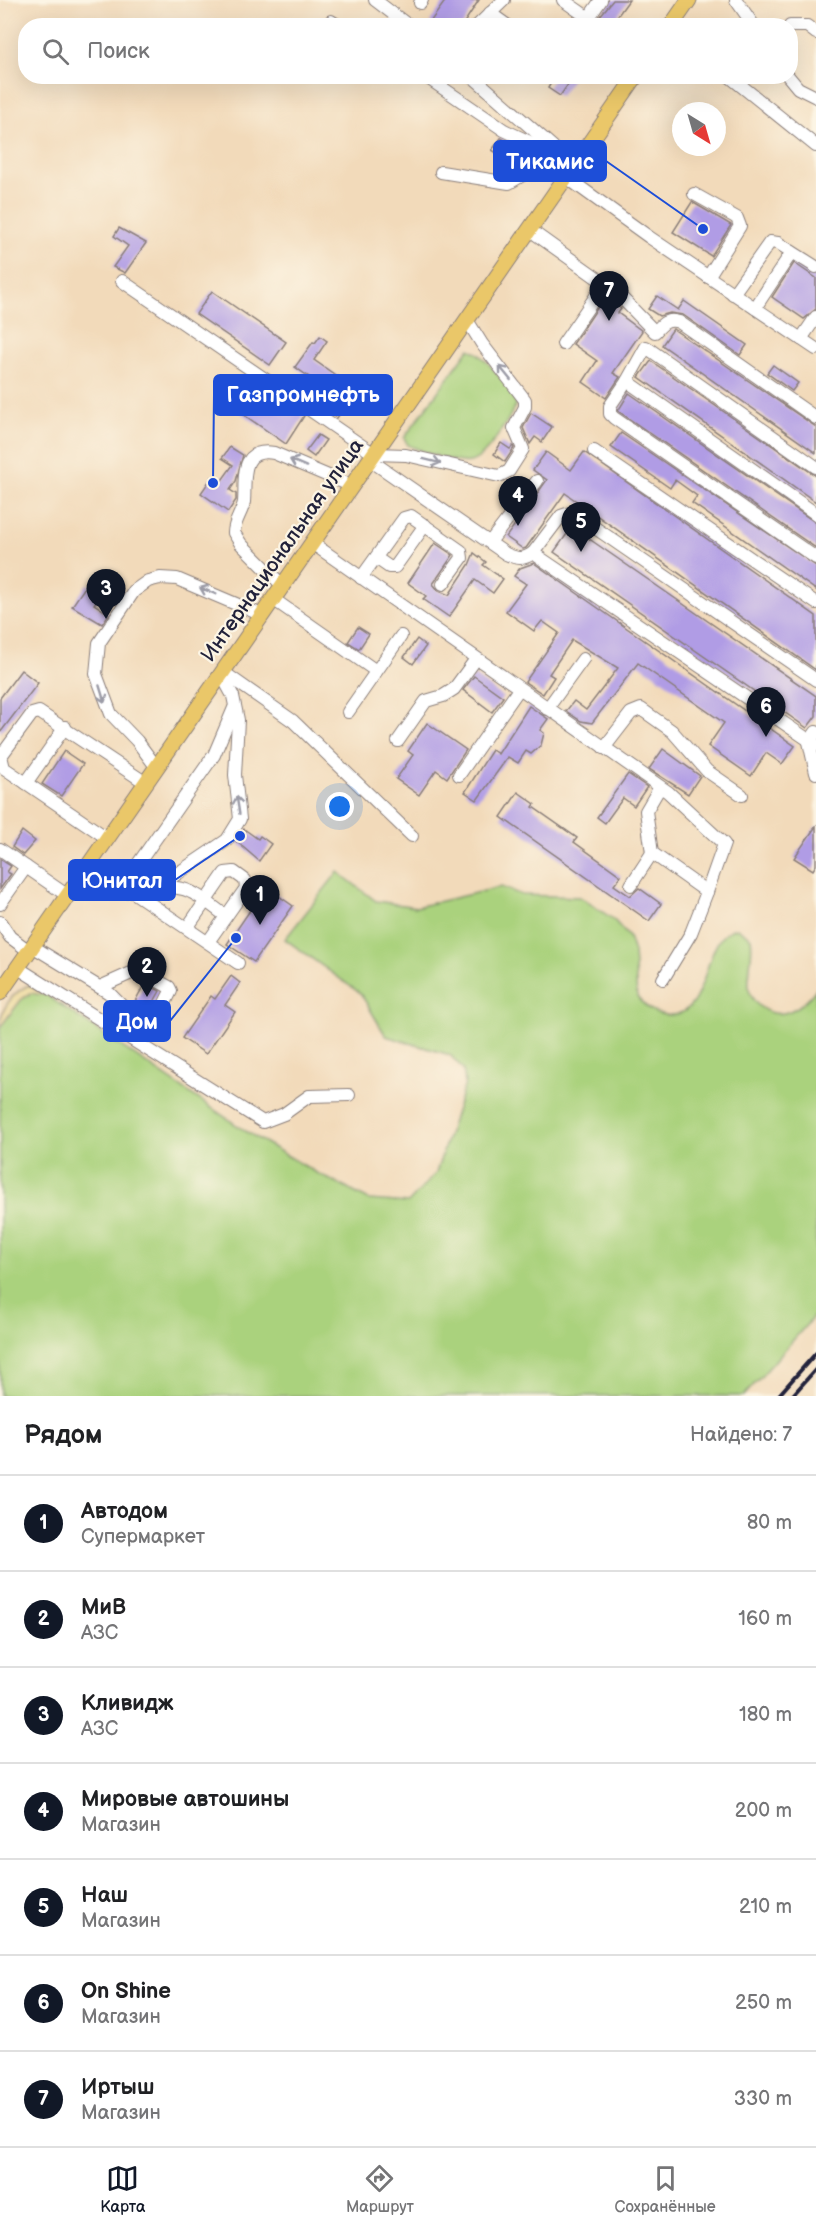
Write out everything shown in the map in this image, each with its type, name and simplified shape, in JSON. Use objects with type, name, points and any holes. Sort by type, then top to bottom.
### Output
[{"type":"main road","points":[[677,18],[689,0]]},
{"type":"main road","name":"Интернациональная улица","points":[[1,991],[530,230],[568,166],[630,84]]},
{"type":"lane","points":[[375,0],[398,18]]},
{"type":"lane","points":[[485,18],[504,0]]},
{"type":"lane","points":[[563,0],[584,18]]},
{"type":"lane","points":[[572,0],[584,18]]},
{"type":"lane","points":[[584,18],[601,0]]},
{"type":"lane","points":[[736,0],[748,18]]},
{"type":"lane","points":[[490,13],[497,18]]},
{"type":"lane","points":[[798,26],[807,27],[816,33]]},
{"type":"lane","points":[[437,84],[504,130],[568,166]]},
{"type":"lane","points":[[482,84],[508,105],[568,166],[708,277],[816,349]]},
{"type":"lane","points":[[739,84],[816,146]]},
{"type":"lane","points":[[795,84],[816,97]]},
{"type":"lane","points":[[441,172],[509,183],[538,166],[568,166]]},
{"type":"lane","points":[[694,194],[737,218],[740,226],[708,277]]},
{"type":"lane","points":[[530,230],[605,283],[626,301],[655,332]]},
{"type":"lane","points":[[733,294],[770,242],[778,243],[816,267]]},
{"type":"lane","points":[[755,308],[792,252]]},
{"type":"lane","points":[[122,280],[514,557],[526,558],[533,553],[561,516],[575,514],[816,680]]},
{"type":"lane","points":[[563,344],[605,283]]},
{"type":"lane","points":[[801,339],[816,317]]},
{"type":"lane","points":[[372,457],[406,455],[494,476],[509,471],[523,449],[514,428],[525,407],[525,400],[482,344],[467,320]]},
{"type":"lane","points":[[816,418],[679,322],[670,320],[663,323],[655,332],[610,406],[610,414],[816,558]]},
{"type":"lane","points":[[646,347],[816,467]]},
{"type":"lane","points":[[627,381],[816,514]]},
{"type":"lane","points":[[282,585],[241,544],[234,533],[244,500],[244,471],[255,455],[263,451],[273,453],[352,486]]},
{"type":"lane","points":[[594,451],[816,603]]},
{"type":"lane","points":[[490,542],[537,482]]},
{"type":"lane","points":[[361,578],[404,518],[411,516],[458,548],[462,555],[443,584]]},
{"type":"lane","points":[[375,558],[389,567],[395,567],[425,525]]},
{"type":"lane","points":[[312,543],[660,787],[724,844],[691,933],[663,979]]},
{"type":"lane","points":[[533,553],[814,740],[816,773]]},
{"type":"lane","points":[[157,768],[137,741],[111,714],[96,674],[99,643],[128,599],[134,591],[148,581],[160,578],[177,579],[262,615]]},
{"type":"lane","points":[[273,599],[376,671]]},
{"type":"lane","points":[[348,712],[401,636]]},
{"type":"lane","points":[[398,741],[426,701],[443,696],[454,689],[476,658]]},
{"type":"lane","points":[[547,709],[584,659]]},
{"type":"lane","points":[[159,886],[222,844],[240,819],[235,775],[238,720],[235,705],[222,673]]},
{"type":"lane","points":[[222,673],[293,721],[412,836]]},
{"type":"lane","points":[[459,775],[519,689]]},
{"type":"lane","points":[[125,891],[214,755],[235,705]]},
{"type":"lane","points":[[604,748],[631,713],[641,709],[672,731],[707,771],[742,795]]},
{"type":"lane","points":[[107,838],[4,768],[0,760],[2,756],[37,712],[44,713],[146,783]]},
{"type":"lane","points":[[26,783],[64,727]]},
{"type":"lane","points":[[631,885],[652,854],[646,811],[660,787]]},
{"type":"lane","points":[[0,849],[70,892],[91,895],[159,886],[188,891],[226,916]]},
{"type":"lane","points":[[652,854],[707,891]]},
{"type":"lane","points":[[0,904],[26,867]]},
{"type":"lane","points":[[187,928],[228,871],[243,878],[246,888],[208,942]]},
{"type":"lane","points":[[125,891],[187,928],[238,963]]},
{"type":"lane","points":[[0,922],[10,937],[100,987],[135,1017],[151,1024],[171,991],[169,987],[138,970],[100,987]]},
{"type":"lane","points":[[18,968],[263,1122],[284,1114],[309,1096],[349,1095]]},
{"type":"green space","points":[[469,349],[489,364],[514,399],[516,405],[503,428],[483,454],[470,462],[448,459],[408,445],[404,438]]},
{"type":"green space","points":[[338,872],[376,901],[416,907],[501,887],[522,895],[580,897],[613,919],[629,937],[634,952],[637,997],[650,1009],[662,1014],[682,1012],[692,1004],[700,991],[716,945],[725,934],[737,928],[751,938],[749,989],[758,1005],[774,1013],[790,1011],[804,1002],[816,989],[816,1314],[744,1396],[0,1396],[0,1027],[21,1000],[31,993],[46,995],[247,1132],[315,1172],[369,1200],[408,1203],[436,1173],[465,1084],[463,1069],[450,1055],[386,1036],[361,994],[285,939]]},
{"type":"sand","points":[[29,985],[46,995],[30,993],[21,1000],[0,1027],[2,1014],[8,1002]]},
{"type":"building","points":[[446,0],[479,0],[467,18],[433,18]]},
{"type":"building","points":[[613,0],[629,0],[616,18],[600,16]]},
{"type":"building","points":[[550,84],[568,84],[560,96],[548,88]]},
{"type":"building","points":[[501,138],[514,145],[505,158],[492,150]]},
{"type":"building","points":[[692,202],[731,225],[711,256],[673,232]]},
{"type":"building","points":[[119,228],[146,243],[125,273],[113,267],[128,246],[114,236]]},
{"type":"building","points":[[794,263],[816,278],[816,309],[804,319],[772,297]]},
{"type":"building","points":[[212,291],[286,342],[270,365],[196,314]]},
{"type":"building","points":[[606,295],[621,309],[618,313],[642,331],[613,373],[620,377],[606,398],[583,382],[597,361],[573,344]]},
{"type":"building","points":[[657,296],[678,310],[684,301],[747,345],[740,355],[683,315],[670,313],[659,316],[648,309]]},
{"type":"building","points":[[673,329],[816,427],[816,453],[662,345]]},
{"type":"building","points":[[320,336],[327,341],[314,360],[347,383],[352,380],[361,387],[353,402],[350,399],[337,418],[329,412],[339,398],[295,367]]},
{"type":"building","points":[[651,361],[816,476],[816,502],[639,377]]},
{"type":"building","points":[[773,365],[798,383],[792,391],[767,373]]},
{"type":"building","points":[[244,375],[304,416],[286,444],[234,408],[241,399],[232,393]]},
{"type":"building","points":[[629,393],[816,523],[816,548],[618,411]]},
{"type":"building","points":[[531,413],[552,427],[542,442],[535,437],[530,444],[523,428]]},
{"type":"building","points":[[621,433],[816,566],[816,590],[692,503],[697,496],[675,480],[670,488],[611,447]]},
{"type":"building","points":[[318,435],[326,440],[314,457],[306,451]]},
{"type":"building","points":[[501,443],[510,449],[513,446],[514,448],[505,462],[494,454]]},
{"type":"building","points":[[230,447],[243,455],[236,481],[230,490],[236,494],[236,500],[228,512],[201,493],[212,477],[220,483],[233,465],[222,458]]},
{"type":"building","points":[[546,452],[571,470],[584,452],[816,616],[816,670],[565,493],[526,548],[523,549],[506,537],[547,480],[533,470]]},
{"type":"building","points":[[572,527],[816,696],[816,716],[807,728],[554,552]]},
{"type":"building","points":[[435,543],[453,555],[433,584],[439,591],[449,595],[469,565],[474,553],[486,562],[483,565],[503,579],[493,593],[475,580],[449,617],[423,599],[426,596],[408,583]]},
{"type":"building","points":[[534,563],[795,746],[782,764],[766,753],[751,776],[708,746],[724,723],[638,663],[592,723],[581,721],[566,711],[574,701],[586,710],[618,668],[572,640],[549,674],[554,677],[543,694],[525,682],[559,633],[542,621],[534,631],[506,611],[526,584],[514,576],[520,568]]},
{"type":"building","points":[[87,584],[102,594],[94,604],[109,614],[102,624],[72,606]]},
{"type":"building","points":[[358,627],[369,634],[359,649],[348,642]]},
{"type":"building","points":[[417,639],[426,646],[413,664],[404,657]]},
{"type":"building","points":[[21,670],[38,683],[0,733],[0,698]]},
{"type":"building","points":[[474,676],[503,697],[492,712],[463,690]]},
{"type":"building","points":[[529,706],[548,719],[540,730],[544,733],[541,745],[531,754],[526,751],[518,763],[508,757],[477,800],[465,792],[492,750],[498,754]]},
{"type":"building","points":[[427,723],[466,750],[447,778],[436,770],[419,795],[396,779],[413,755],[408,751]]},
{"type":"building","points":[[663,749],[700,776],[688,794],[649,769]]},
{"type":"building","points":[[64,751],[83,764],[61,796],[42,784]]},
{"type":"building","points":[[628,774],[647,787],[634,806],[623,798],[605,823],[597,817]]},
{"type":"building","points":[[518,792],[535,804],[533,807],[577,838],[574,842],[621,876],[614,885],[630,896],[639,888],[661,904],[649,921],[501,817]]},
{"type":"building","points":[[816,826],[816,865],[813,870],[794,858]]},
{"type":"building","points":[[244,829],[258,839],[260,836],[271,844],[259,861],[236,841]]},
{"type":"building","points":[[22,831],[35,841],[23,855],[12,847]]},
{"type":"building","points":[[0,859],[11,866],[7,872],[11,874],[0,889]]},
{"type":"building","points":[[266,887],[293,906],[254,962],[227,944]]},
{"type":"building","points":[[231,976],[240,983],[225,1005],[235,1012],[206,1054],[182,1038],[211,996],[215,999]]},
{"type":"building","points":[[145,983],[160,991],[147,1014],[133,1005]]},
{"type":"railway","points":[[778,1396],[816,1353]]},
{"type":"railway","points":[[792,1396],[816,1369]]},
{"type":"place","name":"Тикамис","points":[[703,229]]},
{"type":"place","name":"Иртыш","points":[[609,321]]},
{"type":"place","name":"Газпромнефть","points":[[213,483]]},
{"type":"place","name":"Мировые автошины","points":[[518,526]]},
{"type":"place","name":"Наш","points":[[581,552]]},
{"type":"place","name":"Кливидж","points":[[106,619]]},
{"type":"place","name":"On Shine","points":[[766,737]]},
{"type":"place","name":"Юнитал","points":[[240,836]]},
{"type":"place","name":"Автодом","points":[[260,925]]},
{"type":"place","name":"Дом","points":[[236,938]]},
{"type":"place","name":"МиВ","points":[[147,997]]}]
